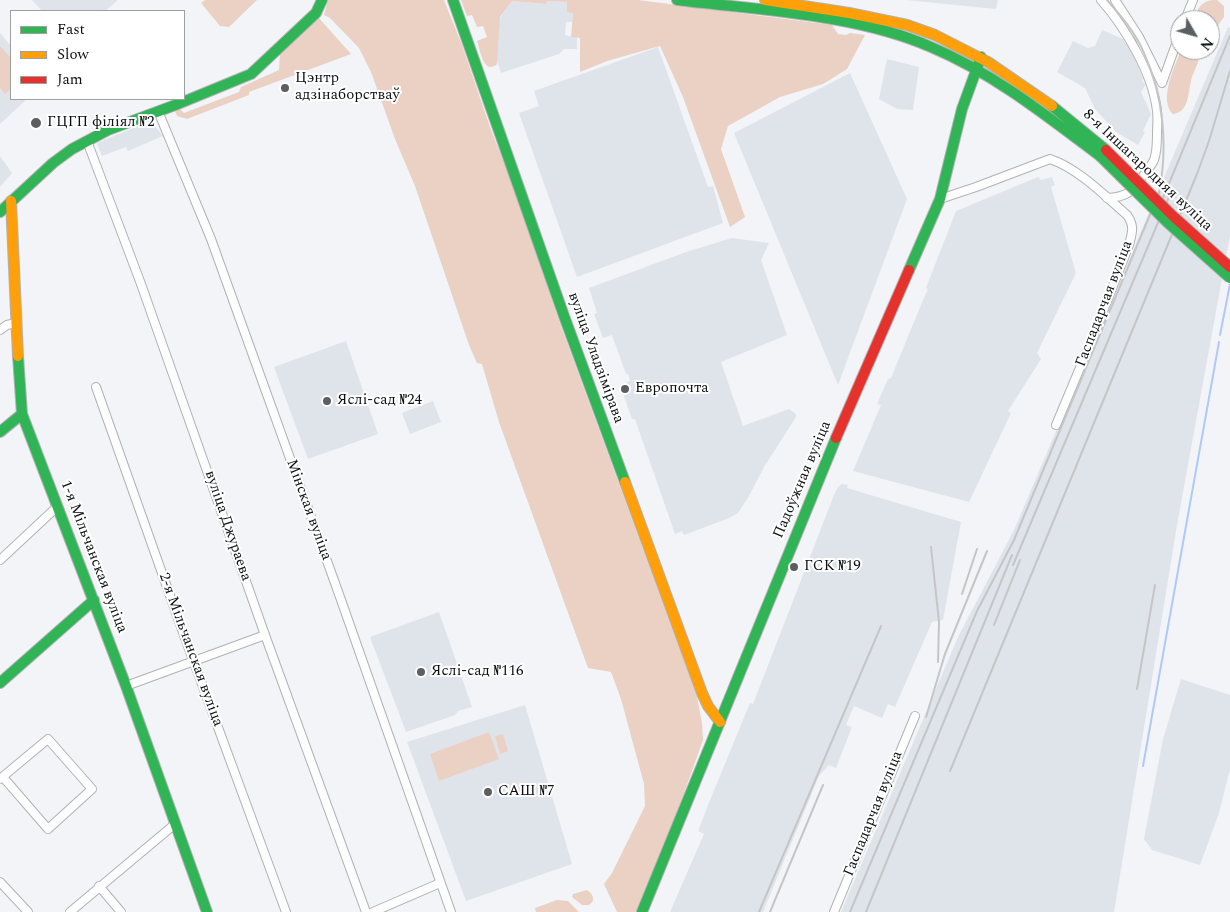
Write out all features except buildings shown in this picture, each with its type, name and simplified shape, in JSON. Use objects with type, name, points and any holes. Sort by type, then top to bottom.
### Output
[{"type":"main road","points":[[0,212],[53,163],[88,140],[108,130],[251,74],[316,12],[322,0]]},
{"type":"main road","name":"вуліца Уладзімірава","points":[[452,0],[491,103],[564,316],[702,693],[708,706],[720,722]]},
{"type":"main road","name":"8-я Іншагародняя вуліца","points":[[677,0],[856,24],[924,44],[975,69],[1008,88],[1103,153],[1167,222],[1230,278]]},
{"type":"main road","name":"8-я Іншагародняя вуліца","points":[[764,0],[850,12],[906,24],[981,57],[1051,105],[1230,266]]},
{"type":"main road","name":"Падоўжная вуліца","points":[[642,912],[820,474],[940,199],[962,106],[981,57]]},
{"type":"main road","name":"1-я Мільчанская вуліца","points":[[12,201],[16,323],[22,414],[126,686],[206,911]]},
{"type":"main road","points":[[0,432],[22,414]]},
{"type":"main road","points":[[0,683],[94,600]]},
{"type":"street","points":[[1101,0],[1138,53],[1157,110],[1157,147],[1150,167],[1127,195],[1118,198],[1106,198]]},
{"type":"street","points":[[1115,0],[1139,37],[1162,83],[1170,60]]},
{"type":"street","name":"Мінская вуліца","points":[[158,111],[210,239],[451,912]]},
{"type":"street","name":"вуліца Джураева","points":[[88,140],[366,912]]},
{"type":"street","name":"Гаспадарчая вуліца","points":[[940,199],[1050,158],[1062,163],[1127,215],[1132,222],[1133,230],[1096,330],[1056,425]]},
{"type":"street","points":[[0,330],[6,325],[16,323]]},
{"type":"street","name":"2-я Мільчанская вуліца","points":[[96,387],[286,912]]},
{"type":"street","points":[[0,560],[58,506]]},
{"type":"street","points":[[126,686],[265,635]]},
{"type":"street","name":"Гаспадарчая вуліца","points":[[834,912],[915,716]]},
{"type":"street","points":[[48,739],[92,789],[48,829],[1,778],[48,739]]},
{"type":"street","points":[[70,912],[175,824]]},
{"type":"street","points":[[0,882],[28,912]]},
{"type":"street","points":[[372,912],[440,883]]},
{"type":"street","points":[[99,886],[121,912]]},
{"type":"shaded area","points":[[32,0],[118,0],[106,10],[41,10]]},
{"type":"shaded area","points":[[205,0],[257,0],[229,27],[220,26],[201,3]]},
{"type":"shaded area","points":[[328,0],[444,0],[462,45],[491,130],[517,195],[558,318],[697,696],[703,740],[638,912],[617,912],[604,884],[612,873],[645,806],[644,784],[621,699],[611,672],[588,668],[499,422],[482,364],[477,363],[469,345],[415,186],[395,139],[371,72],[359,48],[330,18],[324,15]]},
{"type":"shaded area","points":[[461,0],[638,0],[832,25],[838,34],[865,35],[847,69],[823,84],[780,97],[728,126],[721,149],[745,217],[730,227],[683,97],[660,46],[607,61],[580,72],[580,38],[571,37],[573,13],[567,12],[567,2],[547,1],[546,4],[512,1],[500,17],[497,64],[489,67],[483,60],[477,41],[487,37],[483,26],[477,27],[472,15],[467,16]]},
{"type":"shaded area","points":[[906,0],[998,0],[996,9]]},
{"type":"shaded area","points":[[1217,0],[1224,6],[1224,17],[1220,22],[1220,10],[1198,10],[1201,5]]},
{"type":"shaded area","points":[[511,1],[546,4],[547,1],[567,2],[573,13],[572,22],[566,22],[565,35],[577,38],[577,49],[564,49],[559,54],[501,73],[497,61],[495,26]]},
{"type":"shaded area","points":[[318,17],[351,54],[249,92],[249,95],[187,119],[177,116],[175,111],[179,108],[184,113],[239,92],[241,87],[279,70],[280,53]]},
{"type":"shaded area","points":[[1228,27],[1230,28],[1230,235],[1177,525],[1114,912],[841,912],[958,637],[1014,530],[1214,60],[1220,60],[1220,46]]},
{"type":"shaded area","points":[[1102,30],[1123,39],[1132,51],[1143,79],[1142,82],[1146,84],[1141,92],[1151,114],[1138,145],[1116,132],[1095,109],[1085,88],[1057,72],[1073,41],[1088,48],[1095,46]]},
{"type":"shaded area","points":[[0,33],[10,45],[10,100],[26,100],[0,124]]},
{"type":"shaded area","points":[[0,46],[10,57],[10,90],[5,94],[0,88]]},
{"type":"shaded area","points":[[658,47],[708,187],[713,186],[723,223],[577,277],[519,113],[539,106],[534,91]]},
{"type":"shaded area","points":[[887,59],[919,67],[913,110],[897,109],[879,99]]},
{"type":"shaded area","points":[[1177,60],[1198,60],[1185,105],[1179,113],[1173,114],[1167,100],[1167,92]]},
{"type":"shaded area","points":[[850,73],[907,199],[838,385],[734,133]]},
{"type":"shaded area","points":[[143,124],[154,125],[163,136],[128,151],[126,147],[102,156],[97,143]]},
{"type":"shaded area","points":[[0,156],[12,173],[0,187]]},
{"type":"shaded area","points":[[1038,177],[1041,180],[1052,177],[1055,185],[1051,187],[1076,273],[1037,353],[1041,359],[1008,411],[1011,413],[969,502],[853,471],[881,405],[877,404],[888,379],[891,378],[928,289],[926,288],[956,211]]},
{"type":"shaded area","points":[[732,238],[769,243],[761,260],[787,335],[721,362],[743,426],[789,409],[796,414],[796,417],[764,467],[738,513],[684,535],[682,531],[675,534],[635,419],[632,419],[620,385],[630,381],[628,374],[626,374],[612,335],[603,338],[594,314],[597,313],[589,288],[686,252]]},
{"type":"shaded area","name":"Яслі-сад №24","points":[[346,341],[378,434],[308,459],[274,367]]},
{"type":"shaded area","points":[[433,401],[441,422],[410,434],[402,413]]},
{"type":"shaded area","points":[[842,484],[848,485],[847,488],[961,522],[943,620],[932,622],[895,707],[888,704],[882,718],[854,706],[846,725],[852,727],[836,768],[829,765],[819,776],[763,912],[670,912],[704,834],[698,831],[710,800],[750,703],[753,704],[834,495]]},
{"type":"shaded area","name":"Яслі-сад №116","points":[[439,612],[472,707],[406,732],[370,637]]},
{"type":"shaded area","points":[[1181,679],[1230,695],[1230,769],[1219,813],[1200,865],[1152,850],[1144,839],[1163,739]]},
{"type":"shaded area","name":"САШ №7","points":[[525,705],[572,864],[466,901],[407,742]]},
{"type":"shaded area","points":[[489,732],[499,759],[439,781],[430,754]]},
{"type":"shaded area","points":[[503,734],[508,751],[500,754],[495,736]]},
{"type":"shaded area","points":[[587,890],[593,898],[589,905],[582,905],[572,897],[573,894]]},
{"type":"shaded area","points":[[557,900],[568,901],[579,912],[536,912],[535,908]]},
{"type":"waterway","points":[[1220,335],[1230,284]]},
{"type":"waterway","points":[[1143,766],[1219,342]]},
{"type":"railway","points":[[850,912],[977,611],[1014,540],[1159,193],[1162,176],[1163,140],[1160,105],[1156,87],[1151,70],[1137,39],[1107,0]]},
{"type":"railway","points":[[1163,198],[1230,36]]},
{"type":"railway","points":[[950,771],[1197,174],[1230,71]]},
{"type":"railway","points":[[1013,565],[1171,192]]},
{"type":"railway","points":[[931,547],[939,622],[938,662]]},
{"type":"railway","points":[[962,594],[977,549]]},
{"type":"railway","points":[[926,717],[945,654],[987,551]]},
{"type":"railway","points":[[866,912],[1012,555]]},
{"type":"railway","points":[[994,625],[1020,560]]},
{"type":"railway","points":[[1137,689],[1155,585]]},
{"type":"railway","points":[[759,912],[881,626]]},
{"type":"railway","points":[[770,912],[823,785]]},
{"type":"traffic: fast","points":[[0,212],[53,163],[72,149],[108,130],[251,74],[316,13],[322,0]]},
{"type":"traffic: fast","points":[[453,0],[564,316],[625,482]]},
{"type":"traffic: fast","points":[[677,0],[839,20],[902,36],[954,58],[998,82],[1100,156]]},
{"type":"traffic: fast","points":[[909,270],[940,199],[962,109],[981,57]]},
{"type":"traffic: fast","points":[[1052,106],[1106,150]]},
{"type":"traffic: fast","points":[[1100,156],[1167,222],[1230,278]]},
{"type":"traffic: fast","points":[[18,356],[22,414],[126,686],[207,912]]},
{"type":"traffic: fast","points":[[0,432],[22,414]]},
{"type":"traffic: fast","points":[[642,912],[836,438]]},
{"type":"traffic: fast","points":[[0,683],[94,600]]},
{"type":"traffic: slow","points":[[765,0],[849,13],[907,25],[935,35],[988,62],[1052,106]]},
{"type":"traffic: slow","points":[[11,201],[18,356]]},
{"type":"traffic: slow","points":[[625,482],[702,693],[708,706],[720,722]]},
{"type":"traffic: jam","points":[[1106,150],[1173,216],[1230,267]]},
{"type":"traffic: jam","points":[[836,438],[909,270]]},
{"type":"place","name":"Цэнтр адзінаборстваў","points":[[285,88]]},
{"type":"place","name":"ГЦГП філіял №2","points":[[36,123]]},
{"type":"place","name":"Европочта","points":[[625,389]]},
{"type":"place","name":"Яслі-сад №24","points":[[327,401]]},
{"type":"place","name":"ГСК №19","points":[[794,567]]},
{"type":"place","name":"Яслі-сад №116","points":[[421,672]]},
{"type":"place","name":"САШ №7","points":[[488,792]]}]
